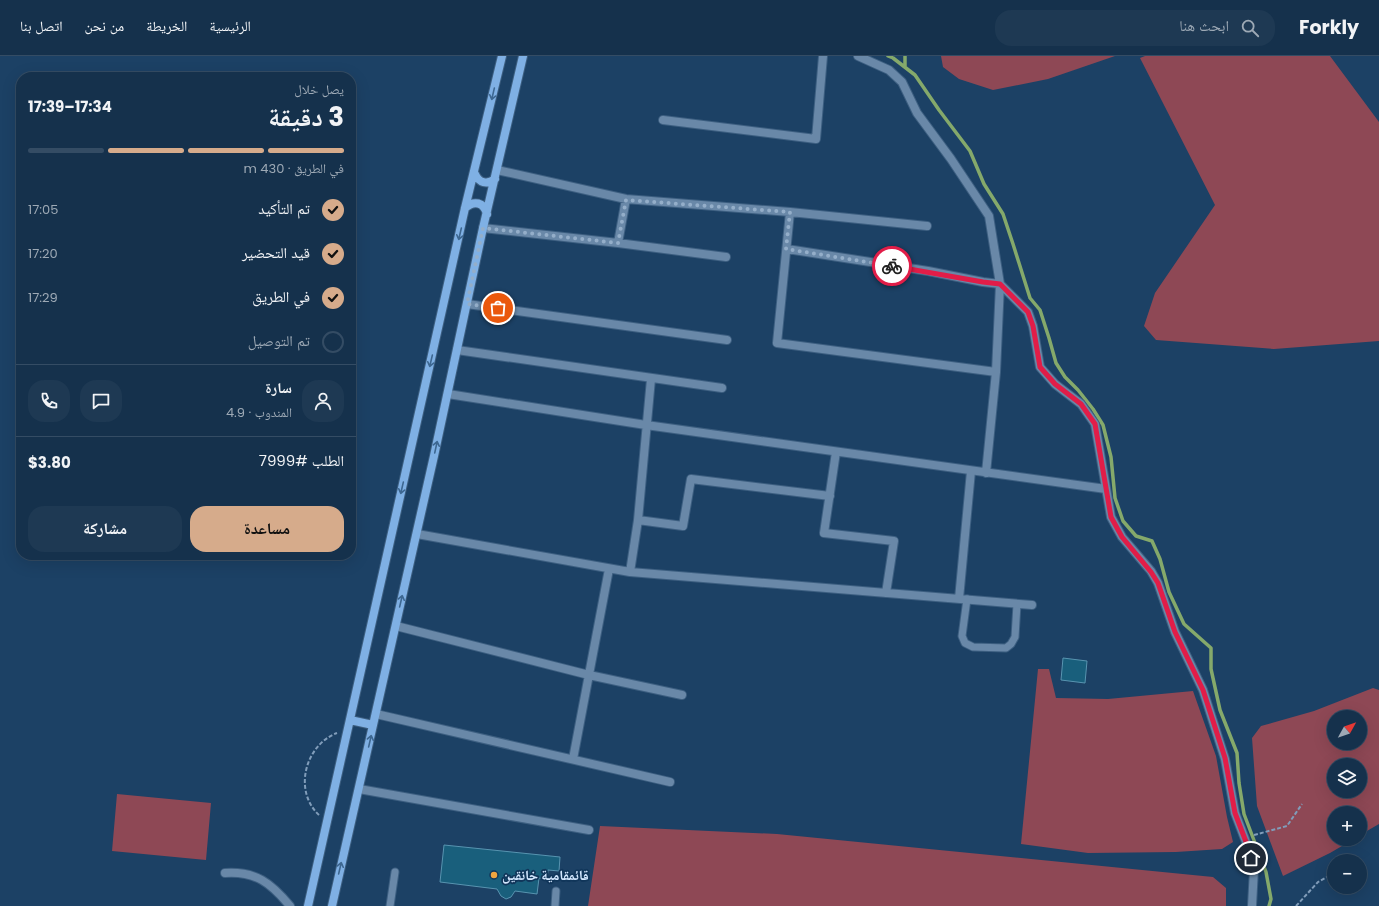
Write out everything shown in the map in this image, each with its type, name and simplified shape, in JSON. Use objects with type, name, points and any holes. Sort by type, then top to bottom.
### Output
[{"type":"main road","points":[[308,906],[466,208],[502,56]]},
{"type":"main road","points":[[332,906],[448,394],[483,228],[488,214],[523,56]]},
{"type":"main road","points":[[475,174],[480,181],[484,183],[492,182],[495,179]]},
{"type":"main road","points":[[466,208],[474,203],[478,203],[486,209],[488,214]]},
{"type":"main road","points":[[350,720],[373,725]]},
{"type":"street","points":[[662,120],[816,139],[823,56]]},
{"type":"street","points":[[858,56],[889,70],[902,82],[917,113],[952,159],[989,216],[1000,284],[996,372],[986,473]]},
{"type":"street","points":[[497,170],[626,200],[790,212],[926,226]]},
{"type":"street","points":[[618,243],[626,200]]},
{"type":"street","points":[[790,212],[776,343],[996,372]]},
{"type":"street","points":[[483,228],[618,243],[726,258]]},
{"type":"street","points":[[786,249],[928,271],[1000,284],[1028,312],[1033,326],[1040,367],[1055,384],[1081,404],[1095,424],[1111,517],[1122,537],[1151,572],[1158,583],[1175,632],[1203,690],[1225,758],[1235,813],[1248,847],[1254,869],[1252,906]]},
{"type":"street","points":[[467,304],[727,340]]},
{"type":"street","points":[[457,350],[722,388]]},
{"type":"street","points":[[630,572],[638,520],[651,379]]},
{"type":"street","points":[[448,394],[646,425],[1106,489]]},
{"type":"street","points":[[836,452],[824,533],[894,541],[886,593]]},
{"type":"street","points":[[963,599],[971,471]]},
{"type":"street","points":[[638,520],[683,526],[691,478],[830,496]]},
{"type":"street","points":[[416,534],[630,572],[1032,605]]},
{"type":"street","points":[[573,759],[609,569]]},
{"type":"street","points":[[396,626],[589,675],[682,695]]},
{"type":"street","points":[[376,714],[670,782]]},
{"type":"street","points":[[359,789],[589,830]]},
{"type":"street","points":[[225,873],[243,873],[260,878],[275,889],[290,906]]},
{"type":"lane","points":[[963,599],[962,636],[965,643],[973,647],[1006,648],[1011,644],[1015,637],[1017,604]]},
{"type":"lane","points":[[390,906],[395,872]]},
{"type":"lane","points":[[554,906],[556,891]]},
{"type":"path","points":[[327,822],[316,812],[307,796],[305,778],[306,769],[313,752],[319,745],[333,735],[348,730]]},
{"type":"path","points":[[1263,832],[1287,826],[1302,804]]},
{"type":"path","points":[[1296,906],[1318,882],[1327,877]]},
{"type":"shaded area","points":[[941,56],[1115,56],[1048,79],[993,90],[959,79],[943,67]]},
{"type":"shaded area","points":[[1145,56],[1330,56],[1379,122],[1379,341],[1274,349],[1156,340],[1144,326],[1155,293],[1215,205],[1140,58]]},
{"type":"shaded area","points":[[1038,669],[1049,669],[1056,698],[1108,699],[1193,691],[1216,756],[1233,842],[1222,849],[1176,852],[1088,853],[1021,844]]},
{"type":"shaded area","points":[[1373,688],[1379,690],[1379,824],[1367,831],[1367,806],[1327,806],[1327,846],[1342,846],[1283,876],[1257,806],[1252,738],[1261,726],[1314,711]]},
{"type":"shaded area","points":[[117,794],[211,803],[206,860],[112,851]]},
{"type":"shaded area","points":[[600,826],[777,834],[1213,877],[1226,888],[1226,906],[588,906]]},
{"type":"building","points":[[1063,658],[1087,661],[1085,683],[1061,680]]},
{"type":"building","name":"قائمقامية خانقين","points":[[444,845],[560,857],[559,871],[548,870],[547,879],[539,878],[537,894],[515,891],[511,897],[506,899],[501,896],[497,889],[440,882]]},
{"type":"waterway","points":[[888,56],[893,58],[915,75],[970,151],[984,184],[1003,214],[1030,298],[1040,310],[1056,363],[1065,377],[1078,390],[1093,409],[1103,425],[1111,457],[1115,498],[1123,521],[1136,536],[1152,541],[1160,559],[1169,592],[1184,624],[1211,648],[1211,669],[1220,710],[1237,753],[1239,783],[1244,814],[1266,872],[1271,899],[1269,906]]},
{"type":"waterway","points":[[905,56],[905,67]]},
{"type":"way so far","points":[[498,308],[467,304],[483,228],[618,243],[626,200],[790,212],[786,249],[892,266]]},
{"type":"place","name":"قائمقامية خانقين","points":[[494,875]]},
{"type":"route","points":[[892,266],[1000,284],[1028,312],[1033,326],[1040,367],[1055,384],[1081,404],[1095,424],[1111,517],[1122,537],[1151,572],[1158,583],[1175,632],[1203,690],[1225,758],[1235,813],[1251,858]]}]
